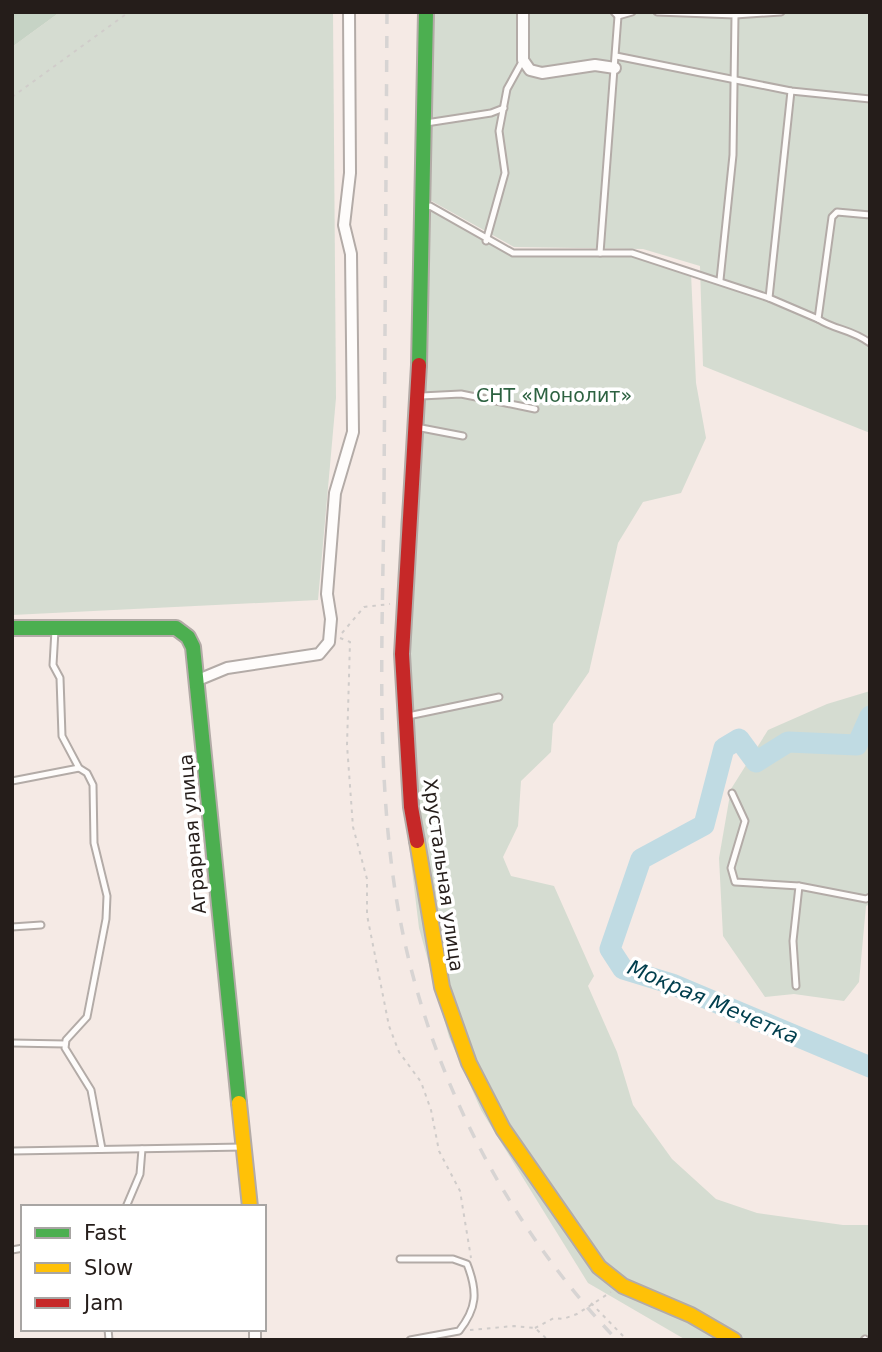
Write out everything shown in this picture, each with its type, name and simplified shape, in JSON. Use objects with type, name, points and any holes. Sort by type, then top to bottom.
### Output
[{"type":"street","points":[[198,680],[227,668],[319,654],[329,642],[327,594],[335,493],[353,432],[351,254],[344,225],[350,173],[349,12]]},
{"type":"street","name":"Хрустальная улица","points":[[426,12],[426,123],[418,397],[402,654],[408,716],[411,807],[429,925],[452,1021],[503,1129],[577,1240],[599,1267],[623,1286],[691,1315],[734,1340]]},
{"type":"street","points":[[523,12],[523,60],[530,70],[542,73],[595,65],[615,68]]},
{"type":"street","name":"Аграрная улица","points":[[12,628],[176,628],[188,638],[193,647],[250,1205]]},
{"type":"lane","points":[[600,253],[616,55],[616,14],[632,12]]},
{"type":"lane","points":[[656,12],[736,15],[781,12]]},
{"type":"lane","points":[[720,280],[733,155],[736,15]]},
{"type":"lane","points":[[616,55],[791,91],[870,99]]},
{"type":"lane","points":[[486,241],[505,173],[499,131],[507,89],[523,60]]},
{"type":"lane","points":[[769,298],[791,91]]},
{"type":"lane","points":[[426,123],[491,113],[504,107]]},
{"type":"lane","points":[[424,209],[430,206],[468,226],[486,241],[513,253],[632,253],[769,298],[828,326],[852,330],[870,343]]},
{"type":"lane","points":[[818,319],[832,217],[837,212],[870,215]]},
{"type":"lane","points":[[418,397],[461,394],[535,409]]},
{"type":"lane","points":[[416,427],[463,436]]},
{"type":"lane","points":[[55,627],[53,664],[60,678],[62,736],[79,768],[87,773],[93,785],[94,843],[107,896],[106,919],[87,1017],[65,1044]]},
{"type":"lane","points":[[408,716],[499,697]]},
{"type":"lane","points":[[12,781],[79,768]]},
{"type":"lane","points":[[732,793],[745,821],[732,868],[735,882],[799,886],[866,899],[870,897]]},
{"type":"lane","points":[[796,986],[793,941],[799,886]]},
{"type":"lane","points":[[12,928],[41,925]]},
{"type":"lane","points":[[12,1043],[65,1044]]},
{"type":"lane","points":[[65,1044],[91,1090],[102,1149]]},
{"type":"lane","points":[[12,1151],[246,1147]]},
{"type":"lane","points":[[127,1205],[140,1174],[142,1149]]},
{"type":"lane","points":[[400,1258],[453,1259],[467,1264],[476,1300],[459,1331],[410,1340]]},
{"type":"path","points":[[12,97],[129,12]]},
{"type":"path","points":[[330,634],[344,632],[364,607],[403,605]]},
{"type":"path","points":[[330,634],[350,642],[347,745],[353,827],[367,879],[367,915],[389,1026],[399,1052],[421,1082],[432,1110],[439,1151],[460,1191],[472,1260]]},
{"type":"path","points":[[459,1331],[514,1326],[535,1328],[554,1318],[563,1319],[577,1314],[590,1303],[623,1286]]},
{"type":"path","points":[[590,1303],[627,1340]]},
{"type":"path","points":[[535,1328],[548,1340]]},
{"type":"green space","points":[[12,12],[60,12],[12,47]]},
{"type":"green space","points":[[60,12],[333,12],[336,398],[318,600],[12,615],[12,47]]},
{"type":"green space","points":[[431,12],[870,12],[870,433],[703,366],[700,266],[643,249],[514,247],[428,199]]},
{"type":"green space","name":"СНТ «Монолит»","points":[[432,210],[512,256],[630,255],[691,273],[696,383],[706,438],[681,493],[643,502],[618,543],[589,672],[553,724],[551,752],[521,781],[518,826],[503,857],[511,876],[554,886],[594,976],[588,986],[617,1052],[633,1105],[672,1159],[716,1199],[757,1213],[843,1225],[870,1225],[870,1340],[686,1340],[588,1283],[481,1110],[449,1037],[419,928],[405,812],[398,682],[400,525],[412,402],[422,216]]},
{"type":"green space","points":[[870,691],[870,904],[866,906],[859,982],[844,1001],[794,994],[765,997],[723,936],[719,858],[731,789],[768,730],[827,704]]},
{"type":"waterway","name":"Мокрая Мечетка","points":[[870,716],[857,745],[788,742],[756,762],[739,739],[724,748],[704,825],[641,859],[610,949],[623,969],[672,984],[870,1067]]},
{"type":"railway","points":[[387,12],[382,733],[388,829],[404,940],[442,1065],[499,1184],[574,1291],[617,1340]]},
{"type":"traffic: fast","points":[[419,365],[426,12]]},
{"type":"traffic: fast","points":[[12,628],[176,628],[188,637],[193,647],[239,1103]]},
{"type":"traffic: slow","points":[[417,841],[442,987],[469,1063],[503,1129],[599,1267],[623,1286],[691,1315],[734,1340]]},
{"type":"traffic: slow","points":[[239,1103],[250,1205]]},
{"type":"traffic: jam","points":[[417,841],[411,807],[402,654],[419,365]]}]
